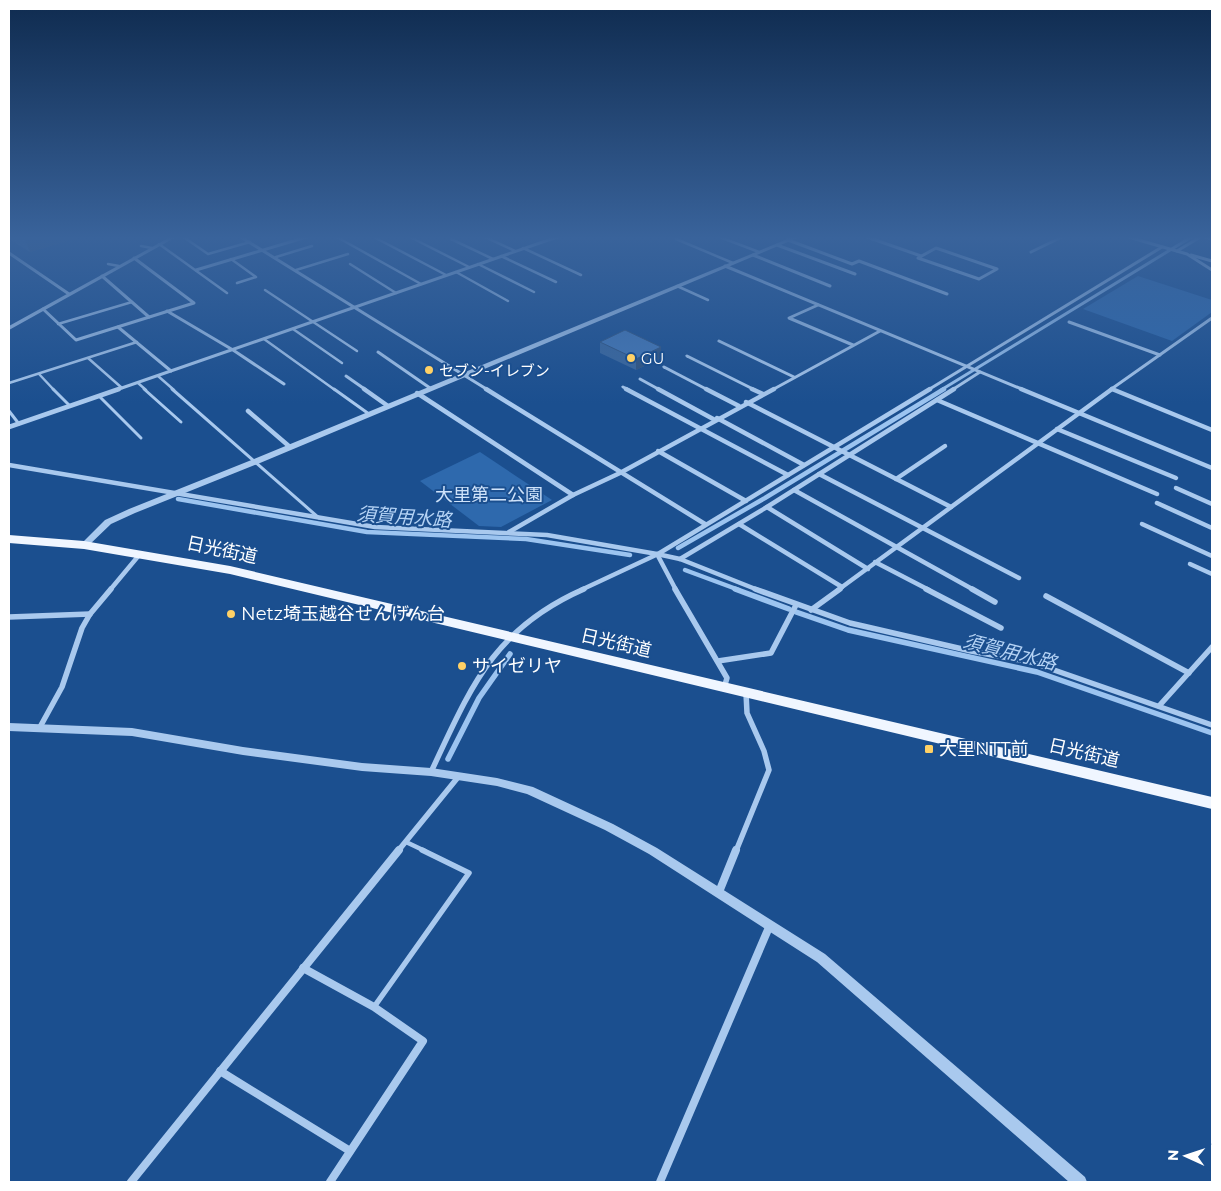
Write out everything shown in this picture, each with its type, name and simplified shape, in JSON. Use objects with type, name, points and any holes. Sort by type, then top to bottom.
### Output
[{"type":"main road","name":"日光街道","points":[[9,540],[84,545],[230,570],[1212,802]]},
{"type":"street","points":[[65,292],[69,294]]},
{"type":"street","points":[[9,328],[73,292]]},
{"type":"street","points":[[120,292],[149,317]]},
{"type":"street","points":[[42,309],[76,340],[194,302],[180,292]]},
{"type":"street","points":[[332,292],[620,473],[705,524]]},
{"type":"street","points":[[9,427],[400,292]]},
{"type":"street","points":[[84,545],[108,522],[663,292]]},
{"type":"street","points":[[786,292],[1212,468]]},
{"type":"street","points":[[941,292],[947,294]]},
{"type":"street","points":[[431,772],[467,698],[509,637],[542,610],[657,554],[1090,292]]},
{"type":"street","points":[[818,305],[789,318],[853,345]]},
{"type":"street","points":[[167,311],[233,350],[284,384]]},
{"type":"street","points":[[811,610],[1078,413],[1212,318]]},
{"type":"street","points":[[1069,322],[1160,355]]},
{"type":"street","points":[[118,326],[171,371]]},
{"type":"street","points":[[508,532],[573,495],[620,473],[746,402],[880,331]]},
{"type":"street","points":[[719,341],[794,376]]},
{"type":"street","points":[[378,352],[430,388]]},
{"type":"street","points":[[687,356],[763,394]]},
{"type":"street","points":[[664,367],[739,406]]},
{"type":"street","points":[[680,560],[980,372]]},
{"type":"street","points":[[346,376],[388,406]]},
{"type":"street","points":[[640,379],[804,466]]},
{"type":"street","points":[[623,387],[788,475]]},
{"type":"street","points":[[1112,390],[1212,430]]},
{"type":"street","points":[[417,393],[573,495]]},
{"type":"street","points":[[937,400],[1036,444],[1157,494]]},
{"type":"street","points":[[746,402],[951,507]]},
{"type":"street","points":[[248,411],[290,447]]},
{"type":"street","points":[[1057,429],[1176,478]]},
{"type":"street","points":[[896,479],[945,446]]},
{"type":"street","points":[[658,451],[746,501]]},
{"type":"street","points":[[9,465],[375,527],[547,535],[657,554],[680,560],[796,605],[850,623],[1031,662],[1212,725]]},
{"type":"street","points":[[819,474],[1019,578]]},
{"type":"street","points":[[1176,488],[1212,504]]},
{"type":"street","points":[[794,490],[995,602]]},
{"type":"street","points":[[1157,503],[1212,528]]},
{"type":"street","points":[[767,507],[868,569]]},
{"type":"street","points":[[739,524],[842,587]]},
{"type":"street","points":[[1142,524],[1212,556]]},
{"type":"street","points":[[40,727],[62,687],[82,628],[90,614],[140,554]]},
{"type":"street","points":[[657,554],[674,589],[727,678],[724,688]]},
{"type":"street","points":[[875,562],[1001,628]]},
{"type":"street","points":[[1190,564],[1212,574]]},
{"type":"street","points":[[1046,596],[1188,673]]},
{"type":"street","points":[[718,661],[771,653],[796,605]]},
{"type":"street","points":[[9,617],[90,614]]},
{"type":"street","points":[[1159,706],[1212,646]]},
{"type":"street","points":[[719,892],[769,770],[769,758],[744,703],[746,693]]},
{"type":"street","points":[[9,727],[132,732],[243,751],[362,767],[431,772],[529,790],[569,807],[618,832],[719,892],[821,958],[1080,1182]]},
{"type":"street","points":[[131,1182],[458,776]]},
{"type":"street","points":[[660,1182],[770,925]]},
{"type":"street","points":[[303,968],[374,1007],[423,1041],[330,1182]]},
{"type":"street","points":[[220,1071],[350,1151]]},
{"type":"lane","points":[[268,292],[315,321],[357,351]]},
{"type":"lane","points":[[492,292],[508,300]]},
{"type":"lane","points":[[689,292],[708,300]]},
{"type":"lane","points":[[58,324],[132,302]]},
{"type":"lane","points":[[294,329],[342,363]]},
{"type":"lane","points":[[264,339],[369,414]]},
{"type":"lane","points":[[9,383],[137,342]]},
{"type":"lane","points":[[88,358],[122,388]]},
{"type":"lane","points":[[39,374],[70,406]]},
{"type":"lane","points":[[158,376],[320,518]]},
{"type":"lane","points":[[138,382],[181,422]]},
{"type":"lane","points":[[99,396],[141,438]]},
{"type":"lane","points":[[9,411],[19,424]]},
{"type":"lane","points":[[374,1007],[469,873],[406,842]]},
{"type":"green space","points":[[1112,292],[1186,292],[1212,300],[1212,312],[1172,341],[1083,309]]},
{"type":"green space","name":"大里第二公園","points":[[480,452],[552,500],[501,527],[479,526],[420,481]]},
{"type":"building","points":[[625,330],[661,347],[636,359],[600,342]]},
{"type":"waterway","points":[[941,390],[1102,292]]},
{"type":"waterway","points":[[678,548],[765,498],[944,389]]},
{"type":"waterway","name":"須賀用水路","points":[[178,499],[367,532],[526,539],[630,555]]},
{"type":"waterway","name":"須賀用水路","points":[[685,570],[739,590]]},
{"type":"waterway","name":"須賀用水路","points":[[735,589],[789,609]]},
{"type":"waterway","name":"須賀用水路","points":[[796,612],[848,630],[1037,672],[1212,733]]},
{"type":"waterway","points":[[448,759],[479,698],[510,654]]},
{"type":"place","name":"GU","points":[[631,358]]},
{"type":"place","name":"セブン-イレブン","points":[[429,370]]},
{"type":"place","name":"Netz埼玉越谷せんげん台","points":[[231,614]]},
{"type":"place","name":"サイゼリヤ","points":[[462,666]]},
{"type":"place","name":"大里NTT前","points":[[929,749]]}]
